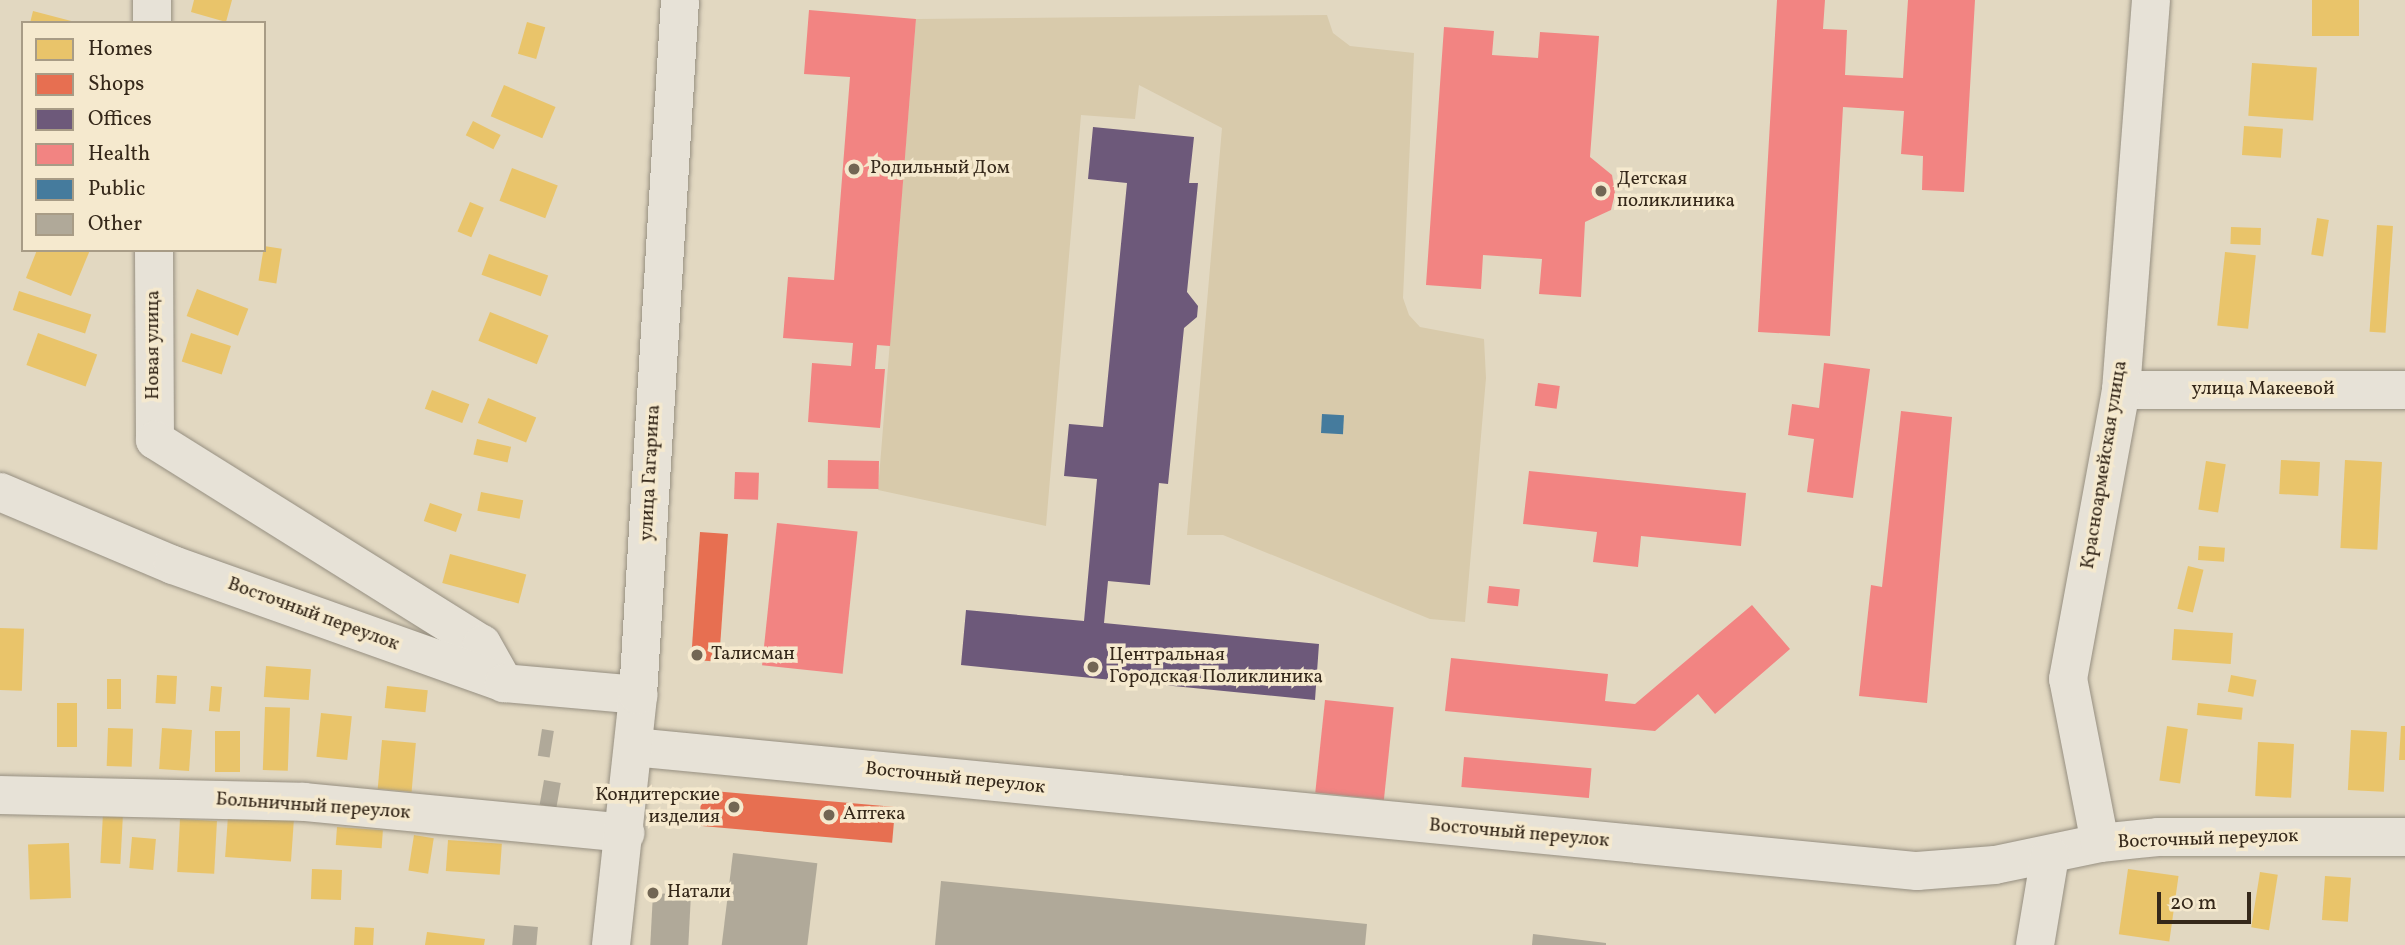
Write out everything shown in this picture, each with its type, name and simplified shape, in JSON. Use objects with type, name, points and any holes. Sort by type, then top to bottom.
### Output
[{"type":"street","points":[[152,0],[152,21]]},
{"type":"street","name":"улица Гагарина","points":[[611,945],[626,833],[638,695],[680,0]]},
{"type":"street","name":"Красноармейская улица","points":[[2100,843],[2068,679],[2121,390],[2151,0]]},
{"type":"street","name":"Новая улица","points":[[154,252],[155,440],[482,644],[504,683]]},
{"type":"street","name":"улица Макеевой","points":[[2121,390],[2405,390]]},
{"type":"street","name":"Восточный переулок","points":[[0,492],[173,565],[504,683],[638,695]]},
{"type":"street","name":"Восточный переулок","points":[[633,747],[1917,871],[2050,855],[2100,843],[2158,837],[2405,837]]},
{"type":"street","name":"Больничный переулок","points":[[0,795],[304,803],[626,833]]},
{"type":"street","points":[[2035,945],[2050,855]]},
{"type":"shaded area","points":[[1327,15],[1333,33],[1350,46],[1414,53],[1403,298],[1409,315],[1420,327],[1484,339],[1486,378],[1465,622],[1430,619],[1223,535],[1187,535],[1222,128],[1139,85],[1135,119],[1081,115],[1046,526],[878,490],[916,19]]},
{"type":"building: Homes","points":[[194,0],[232,0],[226,21],[191,12]]},
{"type":"building: Homes","points":[[2312,0],[2359,0],[2359,36],[2312,36]]},
{"type":"building: Homes","points":[[33,11],[71,21],[30,21]]},
{"type":"building: Homes","points":[[527,22],[545,27],[536,59],[518,54]]},
{"type":"building: Homes","points":[[2252,63],[2317,68],[2313,120],[2248,116]]},
{"type":"building: Homes","points":[[504,85],[556,107],[542,138],[491,116]]},
{"type":"building: Homes","points":[[473,121],[501,135],[493,149],[466,135]]},
{"type":"building: Homes","points":[[2244,126],[2283,129],[2281,158],[2242,155]]},
{"type":"building: Homes","points":[[512,168],[558,186],[545,218],[499,201]]},
{"type":"building: Homes","points":[[470,202],[484,208],[471,237],[457,231]]},
{"type":"building: Homes","points":[[2317,218],[2329,220],[2323,256],[2311,255]]},
{"type":"building: Homes","points":[[2377,225],[2393,226],[2385,333],[2370,332]]},
{"type":"building: Homes","points":[[2231,227],[2261,228],[2260,245],[2230,244]]},
{"type":"building: Homes","points":[[266,246],[282,249],[276,283],[259,281]]},
{"type":"building: Homes","points":[[36,252],[89,252],[71,296],[26,278]]},
{"type":"building: Homes","points":[[2225,252],[2256,255],[2248,329],[2217,326]]},
{"type":"building: Homes","points":[[489,254],[548,276],[541,296],[481,275]]},
{"type":"building: Homes","points":[[197,289],[248,309],[238,336],[187,316]]},
{"type":"building: Homes","points":[[19,291],[91,314],[85,334],[13,310]]},
{"type":"building: Homes","points":[[490,312],[548,336],[537,364],[478,341]]},
{"type":"building: Homes","points":[[38,333],[97,355],[86,386],[26,365]]},
{"type":"building: Homes","points":[[191,333],[231,346],[222,375],[182,362]]},
{"type":"building: Homes","points":[[432,390],[469,404],[462,423],[425,409]]},
{"type":"building: Homes","points":[[488,398],[536,417],[526,443],[478,423]]},
{"type":"building: Homes","points":[[477,439],[511,447],[508,462],[473,455]]},
{"type":"building: Homes","points":[[2281,460],[2320,462],[2318,496],[2279,494]]},
{"type":"building: Homes","points":[[2345,460],[2382,462],[2377,550],[2340,548]]},
{"type":"building: Homes","points":[[2206,461],[2226,464],[2218,513],[2198,509]]},
{"type":"building: Homes","points":[[481,492],[523,500],[520,519],[477,511]]},
{"type":"building: Homes","points":[[430,503],[462,514],[456,532],[424,521]]},
{"type":"building: Homes","points":[[2199,546],[2225,548],[2224,562],[2198,560]]},
{"type":"building: Homes","points":[[450,554],[526,574],[519,603],[442,583]]},
{"type":"building: Homes","points":[[2188,566],[2204,570],[2193,613],[2177,609]]},
{"type":"building: Homes","points":[[0,628],[24,629],[22,691],[0,690]]},
{"type":"building: Homes","points":[[2174,629],[2233,633],[2231,664],[2172,660]]},
{"type":"building: Homes","points":[[266,666],[311,669],[309,700],[264,697]]},
{"type":"building: Homes","points":[[157,675],[177,676],[176,704],[156,703]]},
{"type":"building: Homes","points":[[2231,675],[2257,680],[2253,697],[2228,692]]},
{"type":"building: Homes","points":[[107,679],[121,679],[121,709],[107,709]]},
{"type":"building: Homes","points":[[211,686],[222,687],[220,712],[209,711]]},
{"type":"building: Homes","points":[[387,686],[428,690],[425,712],[385,708]]},
{"type":"building: Homes","points":[[57,703],[77,703],[77,747],[57,747]]},
{"type":"building: Homes","points":[[2198,703],[2243,708],[2241,720],[2197,715]]},
{"type":"building: Homes","points":[[265,707],[290,708],[288,771],[263,770]]},
{"type":"building: Homes","points":[[321,713],[352,716],[347,760],[316,757]]},
{"type":"building: Homes","points":[[2167,726],[2188,729],[2180,783],[2159,780]]},
{"type":"building: Homes","points":[[2401,726],[2405,726],[2405,760],[2399,760]]},
{"type":"building: Homes","points":[[108,728],[133,729],[132,767],[107,766]]},
{"type":"building: Homes","points":[[162,728],[192,730],[189,771],[159,769]]},
{"type":"building: Homes","points":[[2351,730],[2387,732],[2384,792],[2348,790]]},
{"type":"building: Homes","points":[[215,731],[240,731],[240,772],[215,772]]},
{"type":"building: Homes","points":[[382,740],[416,743],[412,792],[378,789]]},
{"type":"building: Homes","points":[[2258,742],[2294,744],[2291,798],[2255,796]]},
{"type":"building: Homes","points":[[103,813],[123,814],[120,864],[100,863]]},
{"type":"building: Homes","points":[[228,816],[294,821],[291,862],[225,857]]},
{"type":"building: Homes","points":[[180,819],[217,821],[214,874],[177,872]]},
{"type":"building: Homes","points":[[337,827],[383,830],[382,848],[336,845]]},
{"type":"building: Homes","points":[[414,835],[434,838],[428,874],[408,871]]},
{"type":"building: Homes","points":[[132,837],[156,839],[153,870],[129,868]]},
{"type":"building: Homes","points":[[448,840],[502,844],[500,875],[446,871]]},
{"type":"building: Homes","points":[[69,843],[71,898],[30,899],[28,844]]},
{"type":"building: Homes","points":[[312,869],[342,870],[341,900],[311,899]]},
{"type":"building: Homes","points":[[2128,869],[2179,876],[2169,941],[2119,934]]},
{"type":"building: Homes","points":[[2260,872],[2278,875],[2269,930],[2251,927]]},
{"type":"building: Homes","points":[[2325,876],[2351,878],[2348,922],[2322,920]]},
{"type":"building: Homes","points":[[355,927],[374,928],[373,945],[354,945]]},
{"type":"building: Homes","points":[[427,932],[485,939],[484,945],[425,945]]},
{"type":"building: Shops","points":[[700,532],[728,534],[719,662],[691,660]]},
{"type":"building: Shops","points":[[702,790],[895,807],[892,843],[699,826]]},
{"type":"building: Offices","points":[[1093,127],[1194,137],[1189,183],[1198,183],[1187,292],[1198,306],[1197,317],[1184,328],[1168,484],[1159,483],[1150,585],[1108,581],[1104,623],[1319,644],[1315,700],[961,665],[966,610],[1084,621],[1097,479],[1064,476],[1069,424],[1103,427],[1127,183],[1088,179]]},
{"type":"building: Health","points":[[1777,0],[1825,0],[1823,29],[1847,30],[1845,75],[1903,78],[1908,0],[1975,0],[1964,192],[1922,190],[1923,156],[1901,154],[1904,111],[1843,107],[1830,336],[1758,332]]},
{"type":"building: Health","points":[[809,10],[916,19],[890,346],[877,345],[875,369],[885,369],[880,428],[808,422],[812,363],[851,366],[853,343],[783,338],[788,277],[834,280],[850,77],[804,74]]},
{"type":"building: Health","points":[[1444,27],[1494,31],[1492,55],[1538,58],[1540,32],[1599,36],[1590,157],[1612,175],[1615,193],[1611,210],[1585,222],[1581,297],[1539,294],[1542,259],[1483,255],[1481,289],[1426,285]]},
{"type":"building: Health","points":[[1824,363],[1870,369],[1853,498],[1807,492],[1814,439],[1788,435],[1792,404],[1819,408]]},
{"type":"building: Health","points":[[1538,383],[1560,386],[1557,409],[1535,406]]},
{"type":"building: Health","points":[[1901,411],[1952,417],[1927,703],[1859,696],[1871,585],[1882,587]]},
{"type":"building: Health","points":[[828,460],[879,461],[879,489],[828,488]]},
{"type":"building: Health","points":[[1529,471],[1746,493],[1741,546],[1641,536],[1638,567],[1593,562],[1597,532],[1523,524]]},
{"type":"building: Health","points":[[735,472],[759,473],[758,500],[734,499]]},
{"type":"building: Health","points":[[777,523],[858,531],[843,674],[762,665]]},
{"type":"building: Health","points":[[1489,586],[1520,589],[1518,606],[1487,603]]},
{"type":"building: Health","points":[[1752,605],[1790,649],[1715,714],[1698,694],[1655,731],[1445,711],[1451,658],[1608,674],[1605,701],[1635,704]]},
{"type":"building: Health","points":[[1325,700],[1394,707],[1384,800],[1315,792]]},
{"type":"building: Health","points":[[1464,757],[1592,768],[1589,798],[1461,787]]},
{"type":"building: Public","points":[[1322,414],[1344,415],[1343,434],[1321,433]]},
{"type":"building: Other","points":[[542,729],[554,731],[550,758],[538,756]]},
{"type":"building: Other","points":[[544,780],[561,783],[556,808],[540,805]]},
{"type":"building: Other","points":[[733,853],[817,863],[807,945],[722,945]]},
{"type":"building: Other","points":[[941,881],[1367,924],[1365,945],[935,945]]},
{"type":"building: Other","points":[[653,893],[691,895],[688,945],[650,945]]},
{"type":"building: Other","points":[[514,925],[538,927],[536,945],[512,945]]},
{"type":"building: Other","points":[[1533,934],[1606,943],[1606,945],[1532,945]]},
{"type":"place","name":"Родильный Дом","points":[[854,169]]},
{"type":"place","name":"Детская поликлиника","points":[[1601,191]]},
{"type":"place","name":"Талисман","points":[[697,655]]},
{"type":"place","name":"Центральная Городская Поликлиника","points":[[1093,667]]},
{"type":"place","name":"Кондитерские изделия","points":[[734,807]]},
{"type":"place","name":"Аптека","points":[[829,815]]},
{"type":"place","name":"Натали","points":[[653,893]]}]
